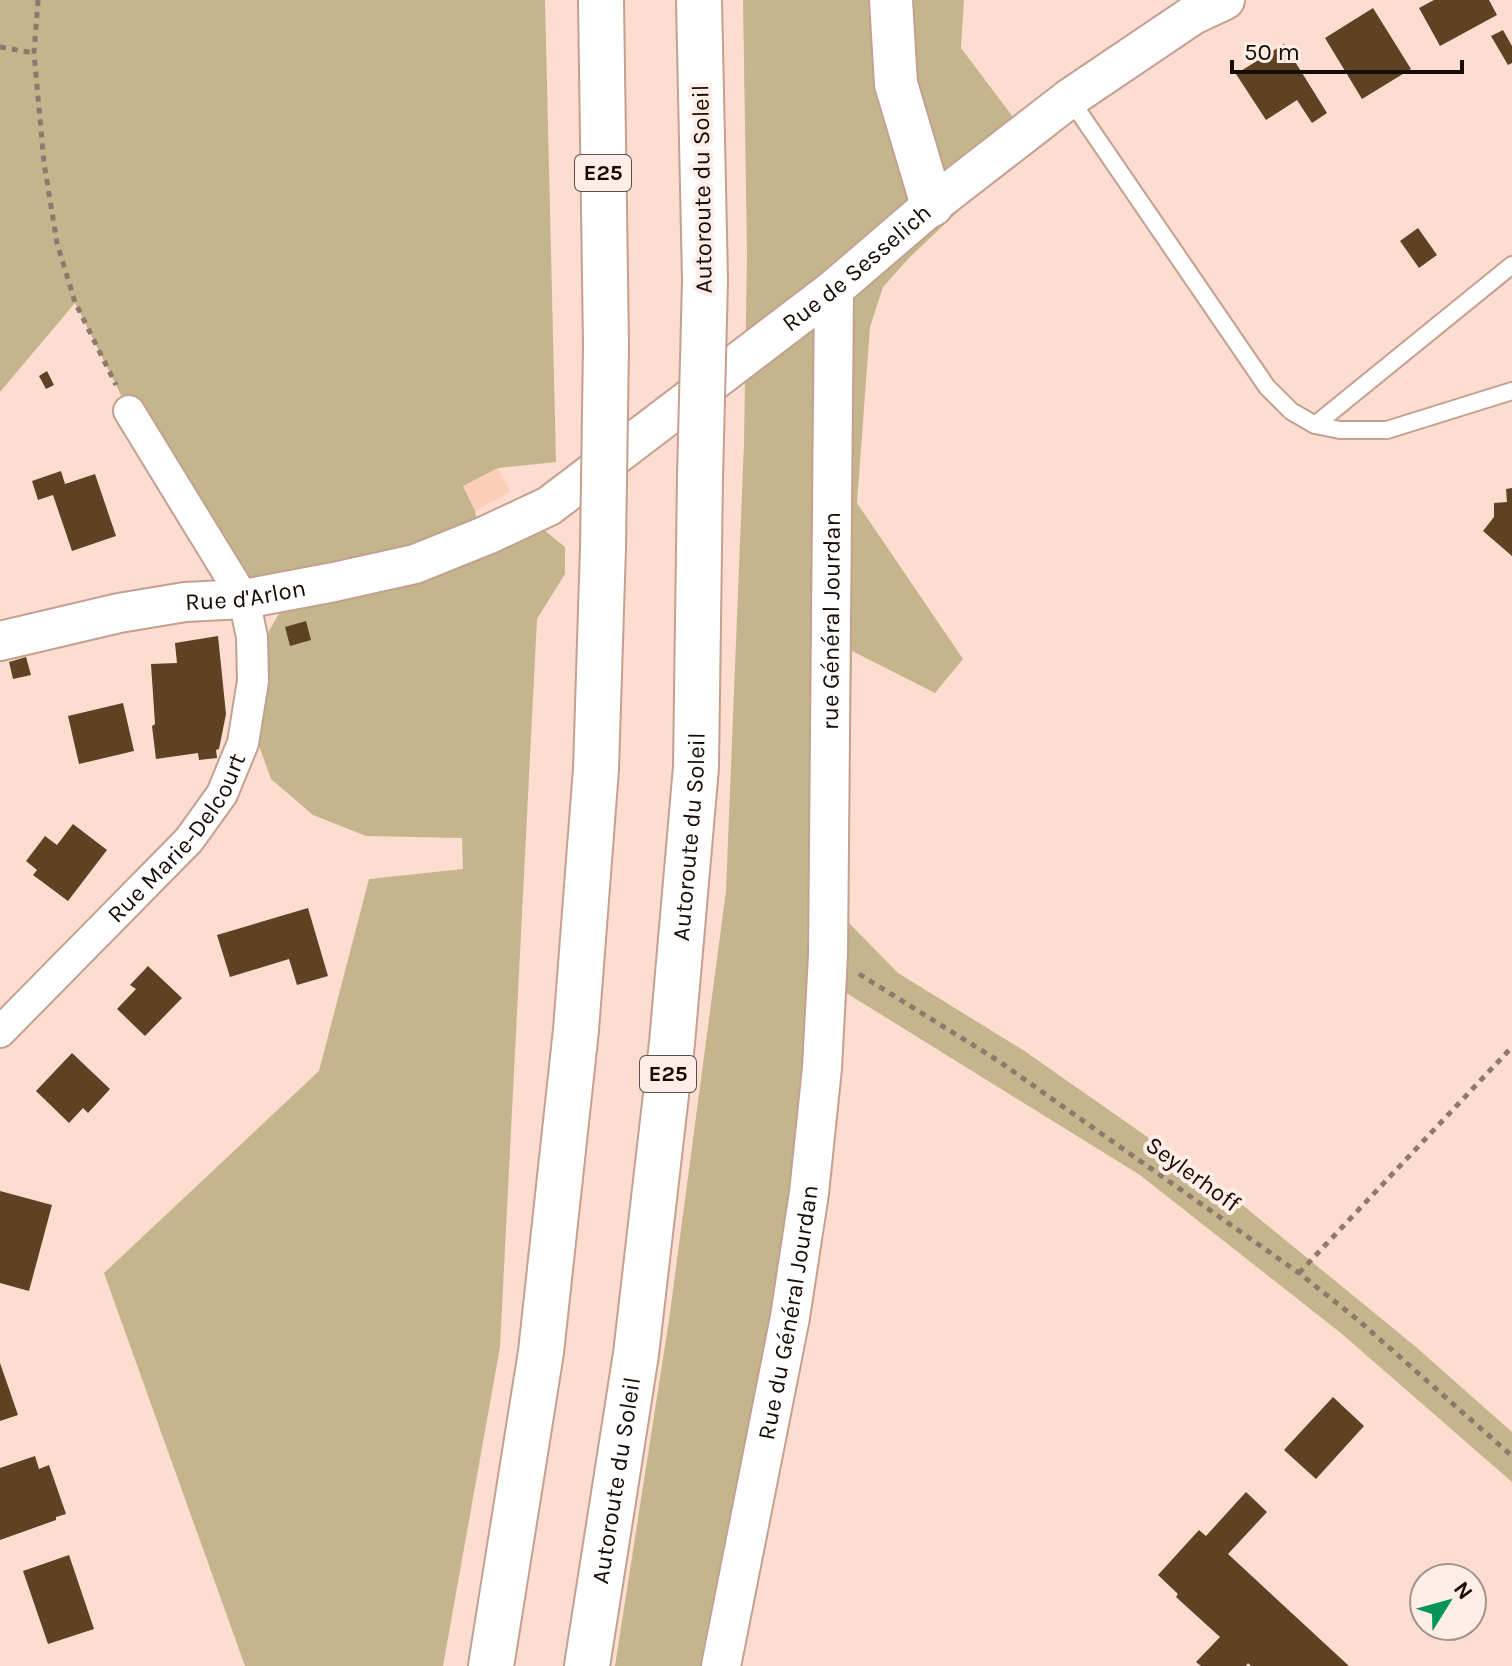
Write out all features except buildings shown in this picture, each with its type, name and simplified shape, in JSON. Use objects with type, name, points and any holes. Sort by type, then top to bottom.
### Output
[{"type":"highway","name":"E25","points":[[491,1666],[541,1352],[576,1030],[596,769],[606,346],[601,0]]},
{"type":"highway","name":"Autoroute du Soleil","points":[[587,1666],[636,1354],[672,1043],[696,767],[705,280],[699,0]]},
{"type":"main road","points":[[891,0],[896,84],[932,205]]},
{"type":"street","name":"Rue de Sesselich","points":[[487,535],[549,506],[834,289],[932,205],[1070,98],[1193,15],[1225,0]]},
{"type":"street","name":"rue Général Jourdan","points":[[828,955],[834,289]]},
{"type":"street","name":"Rue Marie-Delcourt","points":[[0,1032],[189,840],[222,794],[243,743],[253,681],[252,637],[244,599],[129,411]]},
{"type":"street","name":"Rue d'Arlon","points":[[0,641],[119,613],[185,602],[244,599],[334,582],[415,564],[487,535]]},
{"type":"street","name":"Rue du Général Jourdan","points":[[721,1666],[790,1317],[809,1193],[822,1068],[828,955]]},
{"type":"lane","points":[[1070,98],[1267,387],[1291,411],[1315,425],[1340,430],[1387,430],[1507,392],[1512,375]]},
{"type":"lane","points":[[1315,425],[1512,265]]},
{"type":"path","points":[[38,0],[34,53],[44,163],[57,243],[75,302],[129,411]]},
{"type":"path","points":[[0,47],[34,53]]},
{"type":"path","name":"Seylerhoff","points":[[828,955],[997,1060],[1299,1273],[1358,1320],[1512,1456]]},
{"type":"path","points":[[1299,1273],[1512,1047]]},
{"type":"shaded area","points":[[0,0],[545,0],[556,462],[498,468],[463,486],[475,511],[478,526],[409,548],[256,581],[231,563],[129,411],[75,303],[0,392]]},
{"type":"shaded area","points":[[743,0],[964,0],[961,48],[1013,117],[1057,135],[967,203],[910,257],[883,287],[870,327],[857,503],[963,659],[935,693],[852,651],[847,921],[898,973],[1023,1050],[1229,1194],[1416,1347],[1512,1432],[1512,1482],[1342,1334],[1140,1175],[827,981],[721,1666],[615,1666],[669,1320],[726,891],[744,443],[747,253]]},
{"type":"shaded area","points":[[498,468],[510,492],[475,511],[463,486]]},
{"type":"shaded area","points":[[539,526],[565,547],[565,574],[537,619],[500,1347],[443,1666],[245,1666],[104,1273],[319,1071],[369,879],[463,869],[462,838],[366,836],[313,815],[271,779],[258,743],[269,631],[280,612],[337,597],[371,594]]}]
